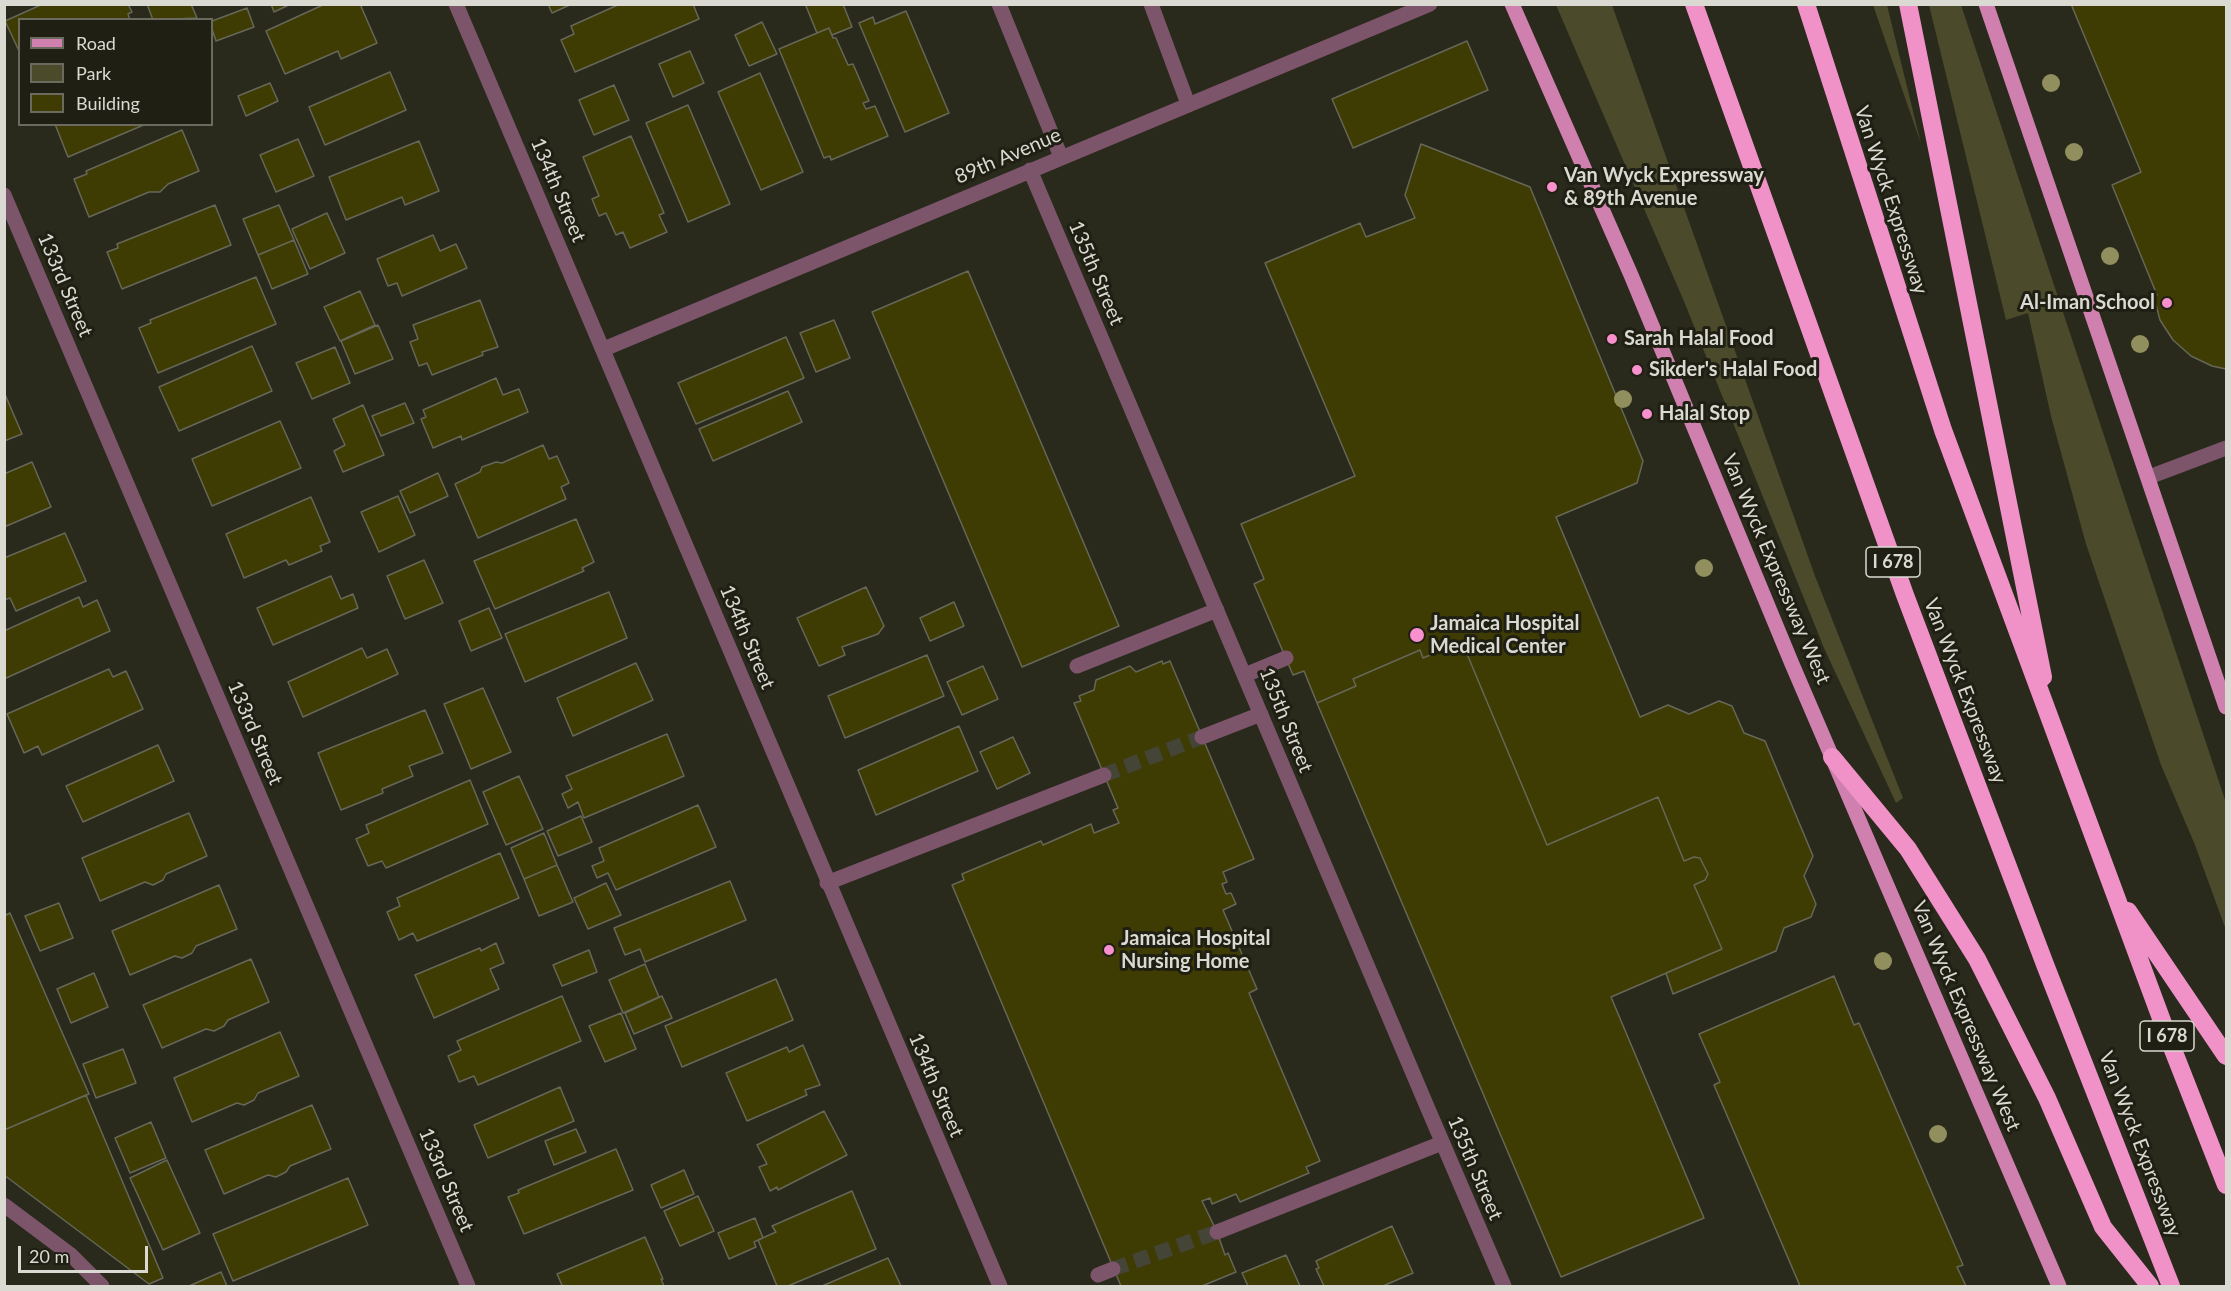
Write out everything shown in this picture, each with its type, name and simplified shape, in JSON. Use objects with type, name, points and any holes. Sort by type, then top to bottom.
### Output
[{"type":"highway","name":"Van Wyck Expressway","points":[[1694,4],[1909,606],[2046,968],[2171,1287]]},
{"type":"highway","name":"Van Wyck Expressway","points":[[1806,4],[1943,430],[2111,885],[2226,1185]]},
{"type":"highway","points":[[1908,4],[2055,735]]},
{"type":"highway","points":[[1832,757],[1908,849],[1977,960],[2047,1098],[2103,1227],[2150,1287]]},
{"type":"highway","points":[[2111,885],[2226,1056]]},
{"type":"main road","name":"Van Wyck Expressway West","points":[[1512,4],[1631,275],[1832,757],[2059,1287]]},
{"type":"main road","points":[[1986,4],[2226,707]]},
{"type":"street","name":"134th Street","points":[[456,4],[1000,1287]]},
{"type":"street","points":[[999,4],[1061,158]]},
{"type":"street","points":[[1151,4],[1188,104]]},
{"type":"street","name":"89th Avenue","points":[[604,349],[1430,4]]},
{"type":"street","name":"135th Street","points":[[1030,170],[1504,1287]]},
{"type":"street","name":"133rd Street","points":[[4,195],[468,1287]]},
{"type":"street","points":[[2149,477],[2226,448]]},
{"type":"street","points":[[1077,666],[1217,610]]},
{"type":"street","points":[[1245,675],[1286,658]]},
{"type":"street","points":[[1202,737],[1261,714]]},
{"type":"street","points":[[827,883],[1104,775]]},
{"type":"street","points":[[1217,1232],[1442,1143]]},
{"type":"street","points":[[4,1205],[71,1255],[102,1287]]},
{"type":"street","points":[[1098,1275],[1113,1269]]},
{"type":"green space","points":[[1556,5],[1612,5],[1815,576],[1903,798],[1896,803],[1824,648],[1683,299]]},
{"type":"green space","points":[[1873,5],[1887,5],[1921,144]]},
{"type":"green space","points":[[1929,5],[1961,5],[2226,803],[2226,930],[2195,845],[2161,765],[2086,544],[2051,416],[2028,313],[2006,320]]},
{"type":"building","points":[[43,4],[128,4],[132,12],[128,14],[129,18],[18,18],[18,49],[5,21]]},
{"type":"building","points":[[147,4],[191,4],[197,18],[152,18]]},
{"type":"building","points":[[271,4],[291,4],[274,12]]},
{"type":"building","points":[[325,4],[360,4],[377,43],[341,59],[338,51],[285,74],[266,31]]},
{"type":"building","points":[[548,4],[572,4],[552,13]]},
{"type":"building","points":[[620,4],[693,4],[699,19],[575,72],[561,40],[574,34],[571,26]]},
{"type":"building","points":[[809,4],[843,4],[852,27],[832,35],[829,28],[817,33],[806,6]]},
{"type":"building","points":[[2071,4],[2226,4],[2226,369],[2212,366],[2191,356],[2173,340],[2160,320],[2154,297],[2157,295],[2112,185],[2141,172]]},
{"type":"building","points":[[247,8],[254,27],[216,41],[213,21]]},
{"type":"building","points":[[906,11],[949,113],[905,132],[859,23],[873,17],[875,24]]},
{"type":"building","points":[[762,22],[777,54],[749,66],[735,35]]},
{"type":"building","points":[[829,28],[848,65],[853,64],[869,101],[863,103],[866,109],[875,106],[888,136],[831,160],[830,156],[824,158],[779,49]]},
{"type":"building","points":[[1467,41],[1488,90],[1353,148],[1332,99]]},
{"type":"building","points":[[690,51],[704,83],[673,97],[659,64]]},
{"type":"building","points":[[390,72],[406,110],[325,145],[309,107]]},
{"type":"building","points":[[760,73],[803,172],[761,190],[718,92]]},
{"type":"building","points":[[270,83],[278,101],[246,116],[238,96]]},
{"type":"building","points":[[614,85],[629,120],[594,135],[579,100]]},
{"type":"building","points":[[688,105],[730,204],[688,222],[646,123]]},
{"type":"building","points":[[56,126],[141,126],[68,157]]},
{"type":"building","points":[[182,130],[199,171],[168,184],[160,192],[149,192],[89,217],[74,179],[87,174],[86,171]]},
{"type":"building","points":[[631,136],[664,213],[659,215],[667,232],[630,248],[623,232],[616,235],[606,213],[599,216],[592,199],[599,196],[583,157]]},
{"type":"building","points":[[298,139],[314,176],[276,192],[260,155]]},
{"type":"building","points":[[419,141],[439,191],[405,205],[402,197],[346,220],[329,177]]},
{"type":"building","points":[[1421,144],[1530,187],[1643,461],[1637,483],[1556,517],[1640,717],[1668,705],[1689,714],[1719,701],[1732,706],[1744,733],[1765,741],[1813,856],[1804,876],[1816,904],[1811,917],[1784,928],[1776,951],[1673,994],[1666,973],[1722,949],[1694,885],[1705,880],[1708,874],[1700,858],[1694,857],[1684,861],[1658,797],[1547,845],[1462,642],[1423,658],[1420,650],[1353,679],[1356,686],[1317,703],[1304,671],[1293,675],[1254,584],[1264,579],[1241,524],[1355,476],[1265,263],[1360,223],[1366,237],[1415,218],[1405,195]]},
{"type":"building","points":[[215,205],[231,245],[122,289],[107,252],[118,248],[117,244]]},
{"type":"building","points":[[279,205],[294,240],[258,255],[243,219]]},
{"type":"building","points":[[327,213],[345,253],[310,269],[292,229]]},
{"type":"building","points":[[433,235],[440,251],[456,244],[467,268],[402,296],[397,283],[388,286],[377,259]]},
{"type":"building","points":[[294,240],[308,274],[272,289],[258,255]]},
{"type":"building","points":[[968,271],[1119,626],[1022,667],[872,312]]},
{"type":"building","points":[[256,277],[276,324],[158,373],[139,328],[151,323],[150,320]]},
{"type":"building","points":[[360,291],[375,325],[340,341],[324,307]]},
{"type":"building","points":[[480,300],[498,347],[432,375],[427,363],[419,366],[410,342],[418,339],[413,325]]},
{"type":"building","points":[[834,320],[850,358],[816,372],[800,333]]},
{"type":"building","points":[[378,325],[393,359],[355,374],[341,341]]},
{"type":"building","points":[[786,337],[804,378],[696,424],[678,383]]},
{"type":"building","points":[[252,346],[272,391],[179,431],[159,387]]},
{"type":"building","points":[[335,347],[350,383],[312,399],[296,363]]},
{"type":"building","points":[[496,378],[503,395],[519,389],[528,412],[462,440],[461,436],[433,448],[421,419],[426,417],[423,410]]},
{"type":"building","points":[[788,391],[802,422],[713,461],[699,429]]},
{"type":"building","points":[[4,392],[22,434],[4,441]]},
{"type":"building","points":[[405,403],[414,423],[381,436],[372,416]]},
{"type":"building","points":[[363,405],[384,455],[343,472],[334,451],[345,445],[333,419]]},
{"type":"building","points":[[280,421],[301,468],[212,506],[192,459]]},
{"type":"building","points":[[543,445],[549,459],[557,456],[569,483],[561,487],[566,499],[478,538],[455,484],[480,472],[482,467],[496,462],[502,463]]},
{"type":"building","points":[[32,462],[51,507],[4,527],[4,474]]},
{"type":"building","points":[[438,473],[448,496],[410,513],[400,491]]},
{"type":"building","points":[[398,496],[415,535],[379,552],[361,512]]},
{"type":"building","points":[[311,497],[330,542],[320,546],[322,551],[289,565],[286,560],[244,578],[226,534]]},
{"type":"building","points":[[576,519],[594,562],[582,568],[584,571],[495,609],[474,561]]},
{"type":"building","points":[[65,533],[86,581],[16,611],[10,598],[4,600],[4,558]]},
{"type":"building","points":[[424,560],[443,603],[405,619],[387,576]]},
{"type":"building","points":[[331,576],[341,599],[353,594],[358,608],[273,645],[257,608]]},
{"type":"building","points":[[866,587],[884,626],[878,634],[842,647],[845,655],[819,666],[797,618]]},
{"type":"building","points":[[609,592],[627,638],[525,682],[505,634]]},
{"type":"building","points":[[79,597],[83,607],[97,600],[110,631],[4,679],[4,631]]},
{"type":"building","points":[[954,602],[964,626],[930,641],[920,618]]},
{"type":"building","points":[[489,608],[502,638],[471,651],[459,621]]},
{"type":"building","points":[[1462,642],[1547,845],[1658,797],[1684,861],[1694,857],[1700,858],[1708,874],[1705,880],[1694,885],[1722,949],[1611,997],[1704,1218],[1561,1277],[1317,703],[1356,686],[1353,679],[1420,650],[1423,658]]},
{"type":"building","points":[[362,648],[367,658],[387,649],[398,674],[303,717],[288,682]]},
{"type":"building","points":[[927,655],[944,696],[845,738],[828,696]]},
{"type":"building","name":"Jamaica Hospital Nursing Home","points":[[1162,661],[1163,664],[1170,661],[1254,859],[1223,872],[1227,882],[1222,884],[1226,894],[1231,893],[1236,904],[1223,910],[1257,989],[1249,993],[1320,1161],[1306,1167],[1309,1173],[1240,1202],[1236,1194],[1212,1204],[1210,1198],[1202,1201],[1225,1255],[1228,1253],[1236,1272],[1202,1286],[1121,1286],[952,885],[964,880],[962,874],[1041,841],[1043,845],[1091,824],[1094,833],[1119,823],[1113,810],[1118,808],[1074,703],[1081,701],[1079,696],[1094,690],[1096,680],[1130,666],[1136,672]]},
{"type":"building","points":[[636,663],[653,700],[573,736],[557,698]]},
{"type":"building","points":[[983,666],[998,699],[962,715],[947,682]]},
{"type":"building","points":[[109,669],[113,677],[126,671],[143,709],[42,755],[38,746],[24,753],[7,714]]},
{"type":"building","points":[[483,688],[511,752],[471,769],[444,704]]},
{"type":"building","points":[[425,710],[443,753],[409,766],[413,776],[382,789],[383,793],[341,810],[318,753]]},
{"type":"building","points":[[959,726],[978,771],[876,815],[858,770]]},
{"type":"building","points":[[667,734],[684,776],[584,818],[578,802],[568,808],[562,794],[572,789],[566,776]]},
{"type":"building","points":[[1013,737],[1030,773],[997,789],[980,752]]},
{"type":"building","points":[[158,745],[174,781],[83,822],[66,786]]},
{"type":"building","points":[[519,776],[543,829],[506,845],[483,792]]},
{"type":"building","points":[[470,780],[488,824],[386,868],[382,861],[368,866],[356,839],[369,833],[366,825]]},
{"type":"building","points":[[698,805],[716,847],[616,890],[608,873],[597,878],[592,866],[604,861],[599,848]]},
{"type":"building","points":[[189,813],[207,856],[166,874],[163,880],[153,885],[145,882],[100,901],[82,858]]},
{"type":"building","points":[[581,816],[592,842],[558,856],[547,831]]},
{"type":"building","points":[[544,833],[557,865],[524,879],[511,848]]},
{"type":"building","points":[[500,853],[519,898],[417,941],[413,933],[399,940],[387,912],[400,906],[397,898]]},
{"type":"building","points":[[557,865],[573,902],[539,916],[524,879]]},
{"type":"building","points":[[730,881],[746,920],[645,962],[640,949],[625,955],[614,928]]},
{"type":"building","points":[[606,883],[621,915],[588,929],[574,898]]},
{"type":"building","points":[[219,885],[237,929],[196,946],[192,953],[182,958],[175,956],[130,975],[112,931]]},
{"type":"building","points":[[59,903],[73,938],[40,951],[25,916]]},
{"type":"building","points":[[10,913],[89,1094],[4,1130],[4,916]]},
{"type":"building","points":[[496,943],[504,963],[490,969],[499,989],[434,1018],[415,975],[480,948],[481,951]]},
{"type":"building","points":[[589,950],[597,972],[562,986],[553,965]]},
{"type":"building","points":[[251,959],[269,1002],[228,1020],[224,1026],[214,1031],[206,1029],[162,1048],[143,1005]]},
{"type":"building","points":[[645,964],[659,997],[623,1013],[609,980]]},
{"type":"building","points":[[94,973],[108,1007],[71,1023],[57,989]]},
{"type":"building","points":[[1834,976],[1854,1025],[1859,1023],[1963,1265],[1957,1267],[1966,1286],[1800,1286],[1714,1085],[1720,1082],[1699,1034]]},
{"type":"building","points":[[776,979],[793,1020],[682,1067],[665,1026]]},
{"type":"building","points":[[562,996],[581,1041],[478,1085],[474,1076],[459,1082],[448,1056],[461,1050],[457,1041]]},
{"type":"building","points":[[662,996],[672,1018],[634,1034],[625,1013]]},
{"type":"building","points":[[621,1013],[636,1049],[605,1062],[589,1026]]},
{"type":"building","points":[[280,1032],[299,1076],[258,1093],[254,1100],[244,1105],[237,1103],[192,1122],[174,1078]]},
{"type":"building","points":[[803,1045],[820,1085],[805,1090],[807,1095],[747,1121],[726,1073],[787,1047],[789,1052]]},
{"type":"building","points":[[123,1049],[136,1083],[96,1098],[83,1064]]},
{"type":"building","points":[[560,1087],[574,1121],[488,1158],[474,1125]]},
{"type":"building","points":[[86,1095],[163,1278],[149,1284],[4,1175],[4,1130]]},
{"type":"building","points":[[312,1105],[331,1149],[290,1166],[286,1172],[276,1177],[268,1175],[224,1194],[205,1150]]},
{"type":"building","points":[[824,1111],[847,1155],[778,1190],[777,1187],[770,1191],[759,1167],[767,1164],[757,1145]]},
{"type":"building","points":[[151,1122],[166,1158],[130,1173],[115,1138]]},
{"type":"building","points":[[576,1129],[586,1152],[554,1165],[545,1141]]},
{"type":"building","points":[[616,1149],[633,1190],[524,1234],[508,1197],[519,1193],[518,1190]]},
{"type":"building","points":[[167,1160],[200,1233],[163,1250],[130,1178]]},
{"type":"building","points":[[684,1170],[694,1194],[661,1208],[651,1185]]},
{"type":"building","points":[[348,1178],[368,1225],[233,1281],[213,1234]]},
{"type":"building","points":[[852,1191],[876,1249],[788,1286],[777,1286],[758,1240],[776,1232],[772,1226]]},
{"type":"building","points":[[698,1196],[714,1231],[680,1246],[664,1211]]},
{"type":"building","points":[[755,1218],[763,1238],[754,1242],[756,1247],[729,1259],[718,1233]]},
{"type":"building","points":[[1392,1226],[1413,1273],[1383,1286],[1324,1286],[1316,1269],[1319,1268],[1316,1261]]},
{"type":"building","points":[[645,1237],[664,1286],[559,1286],[562,1285],[557,1274]]},
{"type":"building","points":[[1286,1255],[1300,1286],[1248,1286],[1242,1273]]},
{"type":"building","points":[[888,1258],[901,1286],[822,1286]]},
{"type":"building","points":[[221,1272],[227,1286],[189,1286]]},
{"type":"tunnel","points":[[1104,775],[1202,737]]},
{"type":"tunnel","points":[[1113,1269],[1217,1232]]},
{"type":"place","name":"Van Wyck Expressway & 89th Avenue","points":[[1552,187]]},
{"type":"place","name":"Al-Iman School","points":[[2167,303]]},
{"type":"place","name":"Sarah Halal Food","points":[[1612,339]]},
{"type":"place","name":"Sikder's Halal Food","points":[[1637,370]]},
{"type":"place","name":"Halal Stop","points":[[1647,414]]},
{"type":"place","name":"Jamaica Hospital Medical Center","points":[[1417,635]]},
{"type":"place","name":"Jamaica Hospital Nursing Home","points":[[1109,950]]}]
